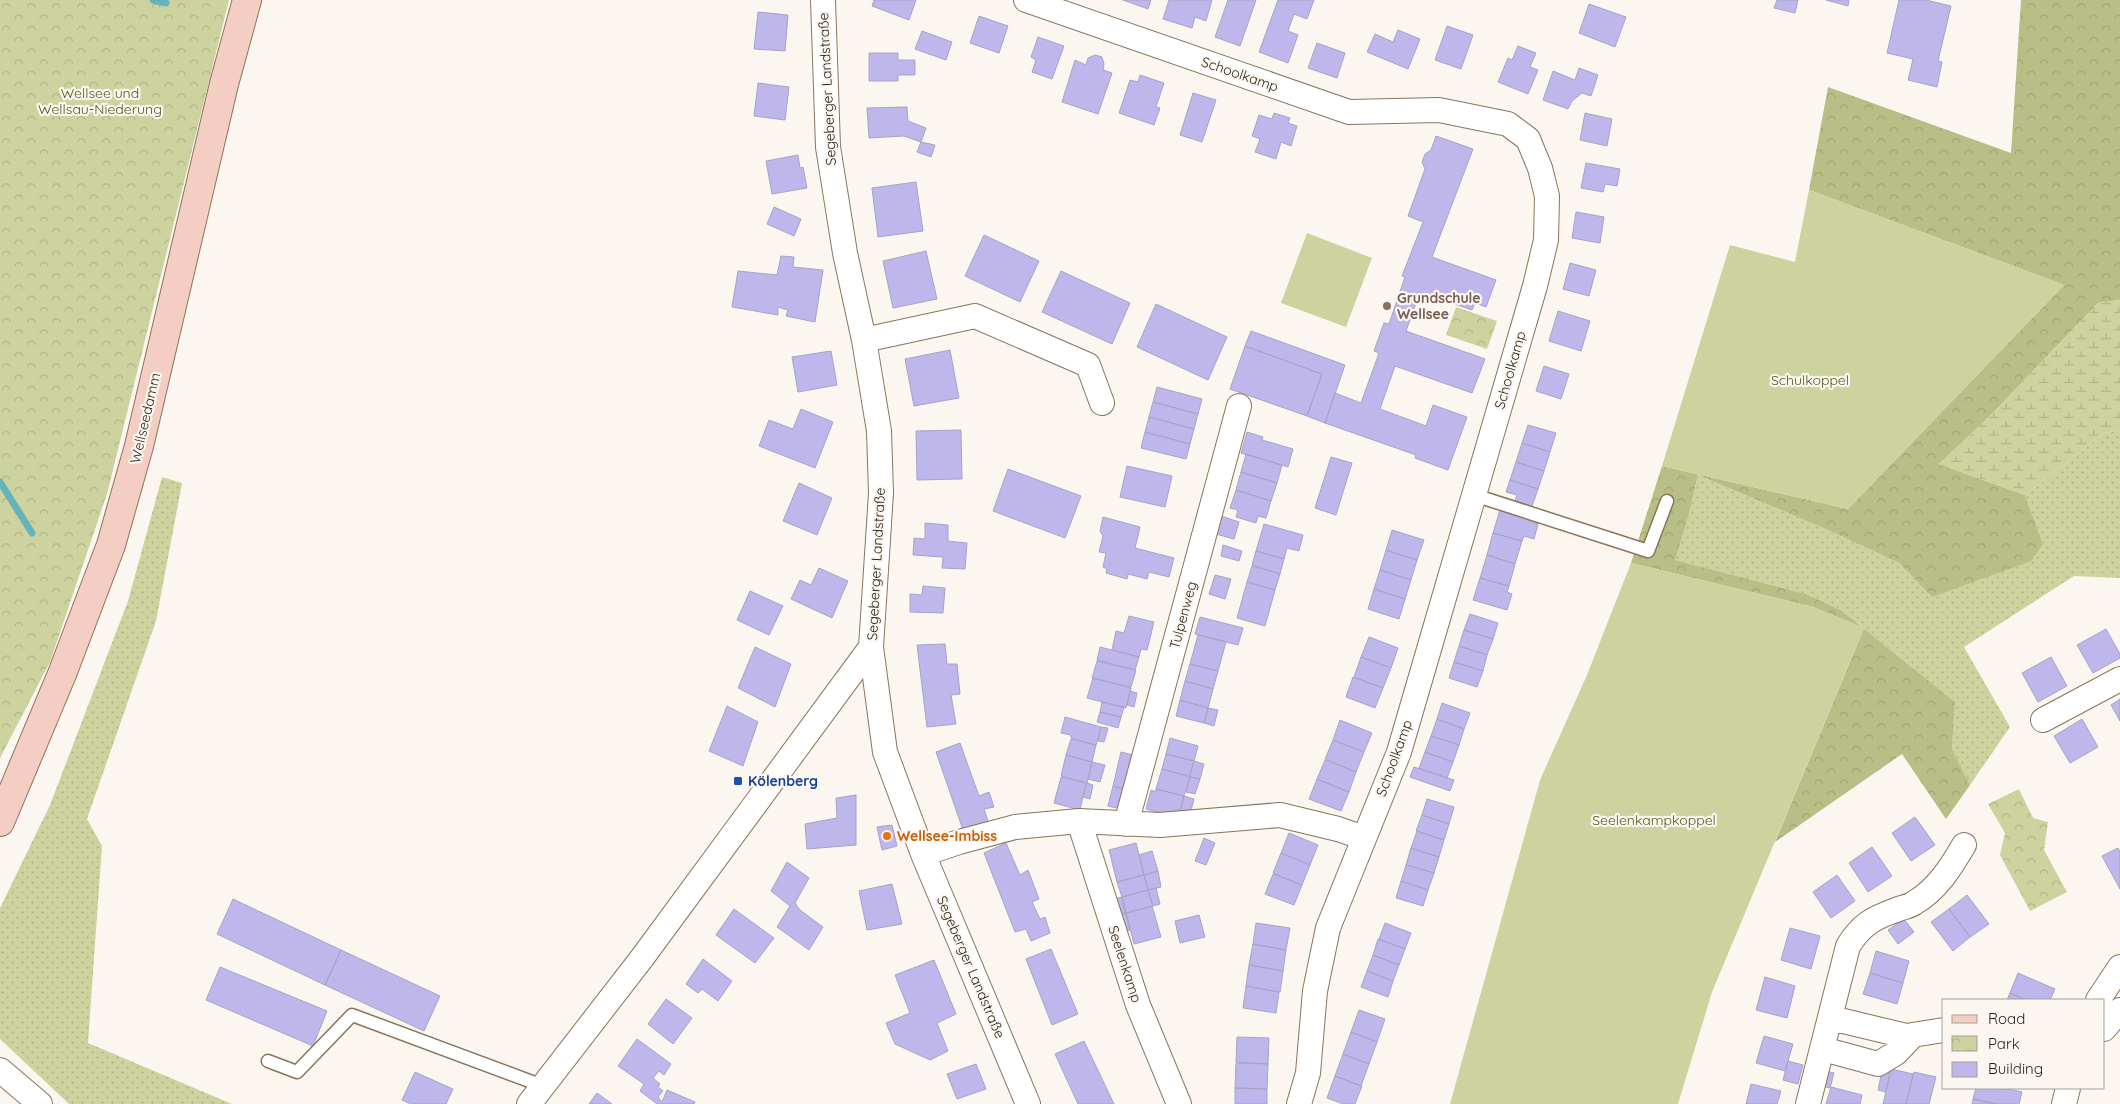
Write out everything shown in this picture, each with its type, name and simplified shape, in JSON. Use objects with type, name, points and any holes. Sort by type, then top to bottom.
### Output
[{"type":"main road","name":"Wellseedamm","points":[[0,822],[62,674],[111,545],[138,446],[224,84],[247,0]]},
{"type":"street","name":"Segeberger Landstraße","points":[[822,0],[828,147],[845,253],[864,340],[880,431],[881,493],[871,647],[885,752],[923,854],[1028,1104]]},
{"type":"street","name":"Schoolkamp","points":[[1026,0],[1349,112],[1439,110],[1508,124],[1528,140],[1540,168],[1547,196],[1546,240],[1535,286],[1399,752],[1328,928],[1315,991],[1308,1073],[1299,1104]]},
{"type":"street","points":[[864,340],[975,316],[1088,365],[1102,403]]},
{"type":"street","name":"Tulpenweg","points":[[1126,824],[1239,406]]},
{"type":"street","points":[[536,1095],[642,958],[871,647]]},
{"type":"street","points":[[2043,720],[2120,680]]},
{"type":"street","points":[[923,854],[1015,827],[1079,821],[1160,825],[1280,815],[1338,829],[1364,838]]},
{"type":"street","name":"Seelenkamp","points":[[1079,821],[1138,1005],[1179,1104]]},
{"type":"street","points":[[1808,1104],[1848,946],[1856,932],[1868,922],[1913,904],[1930,891],[1949,869],[1964,845]]},
{"type":"street","points":[[2099,999],[2120,967]]},
{"type":"street","points":[[2105,1028],[2120,1010]]},
{"type":"street","points":[[1831,1018],[1906,1036],[1942,1030]]},
{"type":"street","points":[[1823,1049],[1878,1064],[1896,1053],[1913,1035]]},
{"type":"street","points":[[1,1072],[40,1104]]},
{"type":"street","points":[[2064,1104],[2068,1089]]},
{"type":"lane","points":[[1474,495],[1648,552],[1667,501]]},
{"type":"lane","points":[[268,1061],[297,1072],[352,1015],[536,1095]]},
{"type":"green space","name":"Wellsee und Wellsau-Niederung","points":[[0,0],[229,0],[107,494],[50,662],[0,758]]},
{"type":"green space","points":[[2021,0],[2120,0],[2120,300],[2098,303],[1989,417],[1939,464],[2025,495],[2043,544],[2031,561],[1932,597],[1899,563],[1828,530],[1698,475],[1675,560],[1806,594],[1841,610],[1863,627],[1813,607],[1631,563],[1662,466],[1848,509],[2064,285],[1809,190],[1828,87],[2011,153]]},
{"type":"green space","name":"Schulkoppel","points":[[1809,190],[2064,285],[1848,509],[1662,466],[1730,245],[1795,262]]},
{"type":"green space","points":[[1307,233],[1372,258],[1346,327],[1281,303]]},
{"type":"green space","points":[[2120,300],[2120,430],[2104,433],[2025,495],[1939,464],[1989,417],[2098,303]]},
{"type":"green space","points":[[1456,307],[1497,321],[1487,349],[1446,335]]},
{"type":"green space","points":[[2120,430],[2120,578],[2074,576],[1964,647],[2010,727],[1970,785],[1952,750],[1955,702],[1841,610],[1806,594],[1674,560],[1689,514],[1698,475],[1828,530],[1899,563],[1932,597],[2043,544],[2025,495],[2104,433]]},
{"type":"green space","points":[[162,477],[182,483],[156,621],[87,819],[102,846],[88,1043],[232,1104],[69,1104],[0,1039],[0,908],[50,805],[128,601]]},
{"type":"green space","name":"Seelenkampkoppel","points":[[1631,563],[1813,607],[1864,628],[1712,992],[1678,1104],[1450,1104],[1540,780],[1587,675]]},
{"type":"green space","points":[[1864,628],[1955,702],[1952,749],[1970,785],[1946,819],[1902,754],[1775,842]]},
{"type":"green space","points":[[2019,789],[2033,818],[2048,822],[2044,850],[2067,892],[2030,911],[2000,855],[2005,833],[1988,804]]},
{"type":"building","points":[[874,0],[916,0],[909,20],[872,6]]},
{"type":"building","points":[[1123,0],[1151,0],[1148,9]]},
{"type":"building","points":[[1169,0],[1212,0],[1206,21],[1195,17],[1192,28],[1163,19]]},
{"type":"building","points":[[1228,0],[1256,0],[1240,46],[1215,37]]},
{"type":"building","points":[[1278,0],[1314,0],[1307,19],[1294,14],[1288,31],[1298,35],[1288,63],[1259,52]]},
{"type":"building","points":[[1777,0],[1798,0],[1795,13],[1774,8]]},
{"type":"building","points":[[1826,0],[1849,0],[1848,6]]},
{"type":"building","points":[[1899,0],[1926,0],[1951,6],[1938,61],[1942,62],[1937,87],[1908,80],[1913,59],[1887,53]]},
{"type":"building","points":[[1589,4],[1626,17],[1615,47],[1579,33]]},
{"type":"building","points":[[758,12],[788,15],[785,51],[754,49]]},
{"type":"building","points":[[979,16],[1008,26],[999,53],[970,43]]},
{"type":"building","points":[[1447,26],[1473,35],[1461,69],[1435,60]]},
{"type":"building","points":[[1398,30],[1420,39],[1408,69],[1367,52],[1375,34],[1393,42]]},
{"type":"building","points":[[922,31],[952,42],[946,60],[915,49]]},
{"type":"building","points":[[1038,37],[1064,46],[1052,79],[1032,72],[1036,60],[1031,57]]},
{"type":"building","points":[[1317,43],[1345,53],[1337,78],[1308,68]]},
{"type":"building","points":[[1518,46],[1536,53],[1530,67],[1538,70],[1528,94],[1498,82],[1508,58],[1512,60]]},
{"type":"building","points":[[869,53],[898,53],[898,60],[915,60],[915,75],[898,75],[898,81],[869,81]]},
{"type":"building","points":[[1095,55],[1102,57],[1103,70],[1112,73],[1098,114],[1062,102],[1075,60],[1086,65],[1088,58]]},
{"type":"building","points":[[1579,68],[1598,75],[1591,96],[1582,93],[1572,101],[1568,109],[1543,100],[1553,71],[1575,80]]},
{"type":"building","points":[[1140,75],[1164,83],[1156,107],[1160,108],[1154,125],[1119,113],[1130,80],[1138,82]]},
{"type":"building","points":[[758,83],[789,87],[785,120],[754,116]]},
{"type":"building","points":[[1193,93],[1216,100],[1202,142],[1180,135]]},
{"type":"building","points":[[907,107],[908,121],[926,128],[921,142],[904,136],[869,138],[867,108]]},
{"type":"building","points":[[1274,113],[1290,118],[1288,123],[1297,126],[1291,146],[1281,142],[1276,159],[1255,152],[1260,139],[1252,136],[1259,115],[1272,119]]},
{"type":"building","points":[[1585,113],[1612,119],[1607,146],[1580,140]]},
{"type":"building","points":[[1436,136],[1473,149],[1432,257],[1496,280],[1486,307],[1475,303],[1472,310],[1420,292],[1406,331],[1485,359],[1472,393],[1395,366],[1380,409],[1426,426],[1433,405],[1467,417],[1448,470],[1415,458],[1416,455],[1325,423],[1335,393],[1361,403],[1379,353],[1374,351],[1384,323],[1389,324],[1405,277],[1402,276],[1423,222],[1408,216],[1425,169],[1422,162],[1425,154],[1431,150]]},
{"type":"building","points":[[921,142],[935,145],[931,157],[917,152]]},
{"type":"building","points":[[798,155],[800,168],[803,167],[807,188],[772,194],[766,161]]},
{"type":"building","points":[[1586,163],[1620,169],[1617,186],[1605,184],[1603,192],[1581,188]]},
{"type":"building","points":[[916,182],[923,231],[878,237],[872,188]]},
{"type":"building","points":[[774,207],[801,219],[794,236],[767,224]]},
{"type":"building","points":[[1576,212],[1604,217],[1600,243],[1572,238]]},
{"type":"building","points":[[984,235],[1039,261],[1020,302],[965,276]]},
{"type":"building","points":[[926,251],[937,299],[893,308],[883,261]]},
{"type":"building","points":[[781,256],[794,257],[793,267],[823,270],[815,322],[786,316],[788,310],[778,307],[778,315],[732,307],[738,271],[777,275]]},
{"type":"building","points":[[1570,263],[1596,270],[1589,296],[1563,289]]},
{"type":"building","points":[[1061,271],[1130,303],[1112,344],[1042,312]]},
{"type":"building","points":[[1156,304],[1227,337],[1208,380],[1137,347]]},
{"type":"building","points":[[1558,311],[1590,321],[1581,351],[1549,341]]},
{"type":"building","points":[[1251,331],[1345,365],[1325,423],[1307,416],[1322,374],[1245,346]]},
{"type":"building","points":[[1245,346],[1322,374],[1307,416],[1230,389]]},
{"type":"building","points":[[950,350],[959,398],[914,406],[905,359]]},
{"type":"building","points":[[831,351],[837,385],[798,392],[792,357]]},
{"type":"building","points":[[1544,366],[1569,374],[1561,399],[1536,391]]},
{"type":"building","points":[[1157,387],[1202,399],[1198,414],[1153,402]]},
{"type":"building","points":[[1153,402],[1198,414],[1194,429],[1149,417]]},
{"type":"building","points":[[801,409],[833,422],[815,468],[759,446],[769,420],[793,429]]},
{"type":"building","points":[[1149,417],[1194,429],[1190,444],[1145,432]]},
{"type":"building","points":[[1528,425],[1556,433],[1550,452],[1522,443]]},
{"type":"building","points":[[961,430],[962,479],[917,480],[916,431]]},
{"type":"building","points":[[1145,432],[1190,444],[1186,459],[1141,448]]},
{"type":"building","points":[[1247,432],[1263,437],[1262,440],[1293,449],[1288,467],[1241,453]]},
{"type":"building","points":[[1522,443],[1550,452],[1544,471],[1516,462]]},
{"type":"building","points":[[1246,454],[1282,465],[1277,483],[1241,472]]},
{"type":"building","points":[[1331,457],[1352,463],[1336,515],[1315,508]]},
{"type":"building","points":[[1516,462],[1544,471],[1538,489],[1510,480]]},
{"type":"building","points":[[1127,466],[1172,476],[1165,507],[1120,497]]},
{"type":"building","points":[[1008,469],[1081,496],[1065,538],[993,511]]},
{"type":"building","points":[[1241,472],[1277,483],[1271,501],[1236,490]]},
{"type":"building","points":[[1510,480],[1538,489],[1532,506],[1515,501],[1517,495],[1506,492]]},
{"type":"building","points":[[799,483],[832,498],[817,535],[783,521]]},
{"type":"building","points":[[1236,490],[1271,501],[1266,518],[1258,516],[1256,523],[1236,517],[1238,510],[1230,508]]},
{"type":"building","points":[[1500,510],[1529,519],[1528,521],[1538,524],[1534,539],[1524,536],[1522,541],[1493,533]]},
{"type":"building","points":[[1218,515],[1239,522],[1234,539],[1212,533]]},
{"type":"building","points":[[1103,517],[1140,527],[1135,548],[1174,558],[1169,577],[1149,572],[1147,579],[1128,574],[1127,579],[1106,573],[1107,569],[1103,567],[1106,553],[1099,552],[1103,536],[1100,531]]},
{"type":"building","points":[[925,523],[948,525],[948,541],[967,543],[965,569],[942,568],[943,557],[913,555],[914,538],[925,539]]},
{"type":"building","points":[[1264,524],[1303,535],[1299,551],[1287,548],[1284,559],[1256,551]]},
{"type":"building","points":[[1392,530],[1424,540],[1417,560],[1386,550]]},
{"type":"building","points":[[1493,533],[1522,541],[1515,564],[1487,555]]},
{"type":"building","points":[[1223,545],[1242,551],[1239,561],[1221,556]]},
{"type":"building","points":[[1386,550],[1417,560],[1411,580],[1380,570]]},
{"type":"building","points":[[1256,551],[1284,559],[1280,574],[1252,565]]},
{"type":"building","points":[[1487,555],[1515,564],[1509,586],[1480,578]]},
{"type":"building","points":[[1252,566],[1280,574],[1275,590],[1247,582]]},
{"type":"building","points":[[819,568],[848,581],[832,618],[791,599],[800,580],[811,585]]},
{"type":"building","points":[[1380,570],[1411,580],[1405,599],[1374,589]]},
{"type":"building","points":[[1215,575],[1231,579],[1225,599],[1209,594]]},
{"type":"building","points":[[1480,578],[1509,586],[1507,592],[1512,594],[1507,610],[1473,600]]},
{"type":"building","points":[[1247,582],[1275,590],[1265,626],[1237,618]]},
{"type":"building","points":[[923,586],[945,588],[943,613],[910,612],[910,594],[922,595]]},
{"type":"building","points":[[1374,589],[1405,599],[1399,619],[1368,609]]},
{"type":"building","points":[[750,591],[783,606],[769,635],[737,620]]},
{"type":"building","points":[[1470,614],[1498,623],[1493,639],[1464,630]]},
{"type":"building","points":[[1129,616],[1154,622],[1147,650],[1141,649],[1139,657],[1112,650],[1116,631],[1124,633]]},
{"type":"building","points":[[1200,617],[1243,628],[1238,645],[1195,634]]},
{"type":"building","points":[[2106,629],[2120,654],[2120,658],[2093,673],[2077,645]]},
{"type":"building","points":[[1464,630],[1493,639],[1487,655],[1459,646]]},
{"type":"building","points":[[1198,635],[1226,642],[1218,671],[1190,664]]},
{"type":"building","points":[[1369,637],[1398,648],[1391,668],[1361,657]]},
{"type":"building","points":[[945,644],[947,664],[957,664],[960,694],[951,695],[956,724],[927,727],[917,645]]},
{"type":"building","points":[[1459,646],[1487,655],[1483,671],[1454,662]]},
{"type":"building","points":[[755,647],[791,664],[775,707],[738,688]]},
{"type":"building","points":[[1100,647],[1139,657],[1135,670],[1097,660]]},
{"type":"building","points":[[1361,657],[1391,668],[1383,688],[1354,677]]},
{"type":"building","points":[[2051,657],[2067,686],[2038,702],[2022,673]]},
{"type":"building","points":[[1097,661],[1136,670],[1131,687],[1092,678]]},
{"type":"building","points":[[1454,662],[1483,671],[1477,687],[1449,678]]},
{"type":"building","points":[[1190,664],[1218,671],[1213,689],[1185,681]]},
{"type":"building","points":[[1353,677],[1383,688],[1375,708],[1346,697]]},
{"type":"building","points":[[1093,678],[1131,688],[1126,708],[1087,698]]},
{"type":"building","points":[[1185,681],[1213,689],[1208,708],[1180,700]]},
{"type":"building","points":[[1130,691],[1137,693],[1134,707],[1127,705]]},
{"type":"building","points":[[2120,699],[2120,721],[2111,705]]},
{"type":"building","points":[[1180,700],[1208,708],[1204,723],[1176,716]]},
{"type":"building","points":[[1102,702],[1124,707],[1121,717],[1100,712]]},
{"type":"building","points":[[1442,703],[1470,713],[1464,729],[1437,719]]},
{"type":"building","points":[[727,706],[758,722],[743,766],[709,751]]},
{"type":"building","points":[[1208,708],[1218,710],[1214,726],[1204,723]]},
{"type":"building","points":[[1100,712],[1121,717],[1118,728],[1097,722]]},
{"type":"building","points":[[1065,717],[1101,727],[1096,745],[1061,733]]},
{"type":"building","points":[[1437,719],[1464,729],[1459,745],[1431,736]]},
{"type":"building","points":[[2082,719],[2098,747],[2070,763],[2054,736]]},
{"type":"building","points":[[1340,720],[1372,733],[1364,752],[1333,740]]},
{"type":"building","points":[[1101,727],[1108,728],[1104,742],[1098,741]]},
{"type":"building","points":[[1431,736],[1459,745],[1453,762],[1425,752]]},
{"type":"building","points":[[1170,738],[1198,746],[1194,761],[1166,754]]},
{"type":"building","points":[[1071,739],[1096,745],[1092,762],[1066,755]]},
{"type":"building","points":[[1333,740],[1364,752],[1356,772],[1325,759]]},
{"type":"building","points":[[960,743],[979,796],[989,792],[994,807],[984,809],[988,821],[963,830],[936,752]]},
{"type":"building","points":[[1121,752],[1137,756],[1128,789],[1113,786]]},
{"type":"building","points":[[1425,752],[1453,762],[1447,778],[1419,768]]},
{"type":"building","points":[[1166,754],[1194,761],[1189,776],[1162,769]]},
{"type":"building","points":[[1066,755],[1092,762],[1087,783],[1061,776]]},
{"type":"building","points":[[1325,760],[1356,772],[1349,792],[1317,779]]},
{"type":"building","points":[[1194,761],[1204,764],[1200,779],[1190,777]]},
{"type":"building","points":[[1092,762],[1105,765],[1100,782],[1088,779]]},
{"type":"building","points":[[1414,767],[1454,780],[1450,791],[1410,777]]},
{"type":"building","points":[[1162,769],[1190,777],[1184,796],[1156,789]]},
{"type":"building","points":[[1061,777],[1086,783],[1080,810],[1054,803]]},
{"type":"building","points":[[1190,777],[1200,779],[1195,794],[1186,792]]},
{"type":"building","points":[[1317,779],[1349,792],[1341,811],[1309,799]]},
{"type":"building","points":[[1087,783],[1093,785],[1090,799],[1083,797]]},
{"type":"building","points":[[1113,786],[1128,791],[1127,796],[1116,808],[1108,806]]},
{"type":"building","points":[[1156,789],[1184,796],[1180,811],[1176,810],[1174,817],[1146,809],[1151,790],[1156,792]]},
{"type":"building","points":[[856,795],[856,845],[807,849],[805,824],[837,818],[836,798]]},
{"type":"building","points":[[1184,796],[1194,799],[1190,814],[1180,811]]},
{"type":"building","points":[[1427,799],[1454,807],[1449,824],[1422,815]]},
{"type":"building","points":[[1422,815],[1449,824],[1444,840],[1416,831]]},
{"type":"building","points":[[1915,817],[1935,845],[1911,861],[1892,833]]},
{"type":"building","name":"Wellsee-Imbiss","points":[[892,825],[897,846],[882,850],[877,827]]},
{"type":"building","points":[[1417,831],[1444,840],[1439,857],[1411,848]]},
{"type":"building","points":[[1289,833],[1318,845],[1310,865],[1281,853]]},
{"type":"building","points":[[1204,838],[1215,843],[1206,865],[1195,861]]},
{"type":"building","points":[[1006,843],[1020,875],[1028,870],[1039,899],[1032,902],[1040,919],[1045,917],[1050,933],[1031,941],[1026,929],[1015,932],[984,853]]},
{"type":"building","points":[[1136,843],[1144,875],[1117,882],[1109,850]]},
{"type":"building","points":[[1872,847],[1892,876],[1868,892],[1849,863]]},
{"type":"building","points":[[1411,848],[1439,857],[1434,873],[1406,865]]},
{"type":"building","points":[[2118,848],[2120,852],[2120,889],[2102,856]]},
{"type":"building","points":[[1152,851],[1158,871],[1144,875],[1139,855]]},
{"type":"building","points":[[1281,853],[1310,865],[1302,885],[1273,873]]},
{"type":"building","points":[[787,862],[809,878],[795,903],[800,910],[823,927],[809,950],[777,927],[790,906],[771,891]]},
{"type":"building","points":[[1406,865],[1434,873],[1428,890],[1401,881]]},
{"type":"building","points":[[1158,871],[1161,887],[1148,890],[1144,875]]},
{"type":"building","points":[[1273,874],[1302,885],[1294,905],[1265,894]]},
{"type":"building","points":[[1144,875],[1148,890],[1122,897],[1117,882]]},
{"type":"building","points":[[1837,875],[1855,901],[1831,918],[1813,892]]},
{"type":"building","points":[[1401,881],[1428,890],[1423,906],[1396,898]]},
{"type":"building","points":[[892,884],[902,924],[867,930],[859,891]]},
{"type":"building","points":[[1156,888],[1160,904],[1153,906],[1148,890]]},
{"type":"building","points":[[1148,890],[1153,906],[1126,913],[1122,897]]},
{"type":"building","points":[[1967,895],[1989,924],[1970,937],[1949,909]]},
{"type":"building","points":[[1122,897],[1125,913],[1118,915],[1114,899]]},
{"type":"building","points":[[233,899],[341,950],[325,985],[217,934]]},
{"type":"building","points":[[1152,906],[1161,937],[1134,944],[1126,913]]},
{"type":"building","points":[[734,909],[774,938],[755,963],[716,935]]},
{"type":"building","points":[[1949,909],[1970,937],[1953,951],[1931,922]]},
{"type":"building","points":[[1126,913],[1130,930],[1122,932],[1118,915]]},
{"type":"building","points":[[1199,915],[1205,937],[1180,943],[1175,921]]},
{"type":"building","points":[[1904,919],[1914,932],[1898,944],[1888,930]]},
{"type":"building","points":[[1256,923],[1290,928],[1286,950],[1253,944]]},
{"type":"building","points":[[1385,923],[1411,933],[1405,949],[1379,939]]},
{"type":"building","points":[[1790,928],[1820,936],[1811,969],[1781,960]]},
{"type":"building","points":[[1378,939],[1405,949],[1399,965],[1373,955]]},
{"type":"building","points":[[1253,944],[1286,950],[1283,971],[1249,965]]},
{"type":"building","points":[[1051,949],[1078,1014],[1052,1025],[1026,959]]},
{"type":"building","points":[[341,950],[440,996],[424,1031],[325,985]]},
{"type":"building","points":[[1876,951],[1909,961],[1903,983],[1870,973]]},
{"type":"building","points":[[1373,955],[1399,965],[1393,981],[1367,971]]},
{"type":"building","points":[[703,959],[732,981],[718,1001],[702,989],[698,993],[686,984]]},
{"type":"building","points":[[934,960],[956,1014],[937,1023],[948,1051],[930,1060],[895,1044],[886,1023],[910,1013],[895,975]]},
{"type":"building","points":[[1249,965],[1283,971],[1280,992],[1246,986]]},
{"type":"building","points":[[220,967],[327,1011],[313,1046],[206,1000]]},
{"type":"building","points":[[1367,971],[1393,981],[1388,997],[1361,987]]},
{"type":"building","points":[[1870,973],[1903,983],[1897,1004],[1863,994]]},
{"type":"building","points":[[2018,973],[2055,989],[2050,999],[2024,999],[2010,993]]},
{"type":"building","points":[[1765,977],[1795,986],[1787,1018],[1756,1010]]},
{"type":"building","points":[[1246,986],[1279,992],[1276,1013],[1243,1008]]},
{"type":"building","points":[[2010,993],[2024,999],[2007,999]]},
{"type":"building","points":[[666,999],[692,1018],[673,1044],[648,1024]]},
{"type":"building","points":[[1359,1010],[1385,1019],[1377,1042],[1351,1032]]},
{"type":"building","points":[[1351,1032],[1377,1042],[1369,1064],[1343,1054]]},
{"type":"building","points":[[1764,1036],[1793,1044],[1785,1071],[1756,1063]]},
{"type":"building","points":[[1237,1037],[1269,1038],[1268,1064],[1236,1062]]},
{"type":"building","points":[[637,1039],[671,1064],[664,1075],[659,1071],[653,1078],[660,1084],[658,1087],[663,1091],[658,1097],[662,1102],[667,1090],[695,1102],[694,1104],[657,1104],[640,1091],[644,1084],[618,1066]]},
{"type":"building","points":[[1084,1041],[1114,1104],[1078,1104],[1055,1054]]},
{"type":"building","points":[[1343,1054],[1369,1064],[1361,1086],[1335,1076]]},
{"type":"building","points":[[1788,1061],[1803,1065],[1798,1084],[1783,1080]]},
{"type":"building","points":[[1236,1063],[1268,1064],[1267,1089],[1235,1088]]},
{"type":"building","points":[[976,1064],[986,1089],[957,1099],[947,1074]]},
{"type":"building","points":[[1891,1069],[1913,1074],[1906,1104],[1883,1104]]},
{"type":"building","points":[[1826,1071],[1834,1073],[1830,1088],[1822,1086]]},
{"type":"building","points":[[1882,1071],[1890,1073],[1886,1092],[1878,1090]]},
{"type":"building","points":[[415,1072],[453,1089],[446,1104],[411,1104],[402,1100]]},
{"type":"building","points":[[1914,1072],[1936,1077],[1929,1104],[1906,1104]]},
{"type":"building","points":[[1335,1076],[1362,1086],[1355,1104],[1343,1104],[1327,1098]]},
{"type":"building","points":[[1751,1084],[1781,1091],[1777,1104],[1746,1104]]},
{"type":"building","points":[[1831,1087],[1862,1095],[1860,1104],[1826,1104]]},
{"type":"building","points":[[1235,1088],[1267,1089],[1267,1104],[1235,1104]]},
{"type":"building","points":[[1976,1089],[2008,1089],[2022,1092],[2019,1104],[1997,1104],[1973,1099]]},
{"type":"building","points":[[597,1093],[612,1104],[589,1104]]},
{"type":"building","points":[[1973,1099],[1997,1104],[1972,1104]]},
{"type":"waterway","points":[[153,0],[166,3]]},
{"type":"waterway","points":[[0,482],[32,533]]},
{"type":"place","name":"Grundschule Wellsee","points":[[1387,306]]},
{"type":"place","name":"Kölenberg","points":[[738,781]]},
{"type":"place","name":"Wellsee-Imbiss","points":[[887,836]]}]
